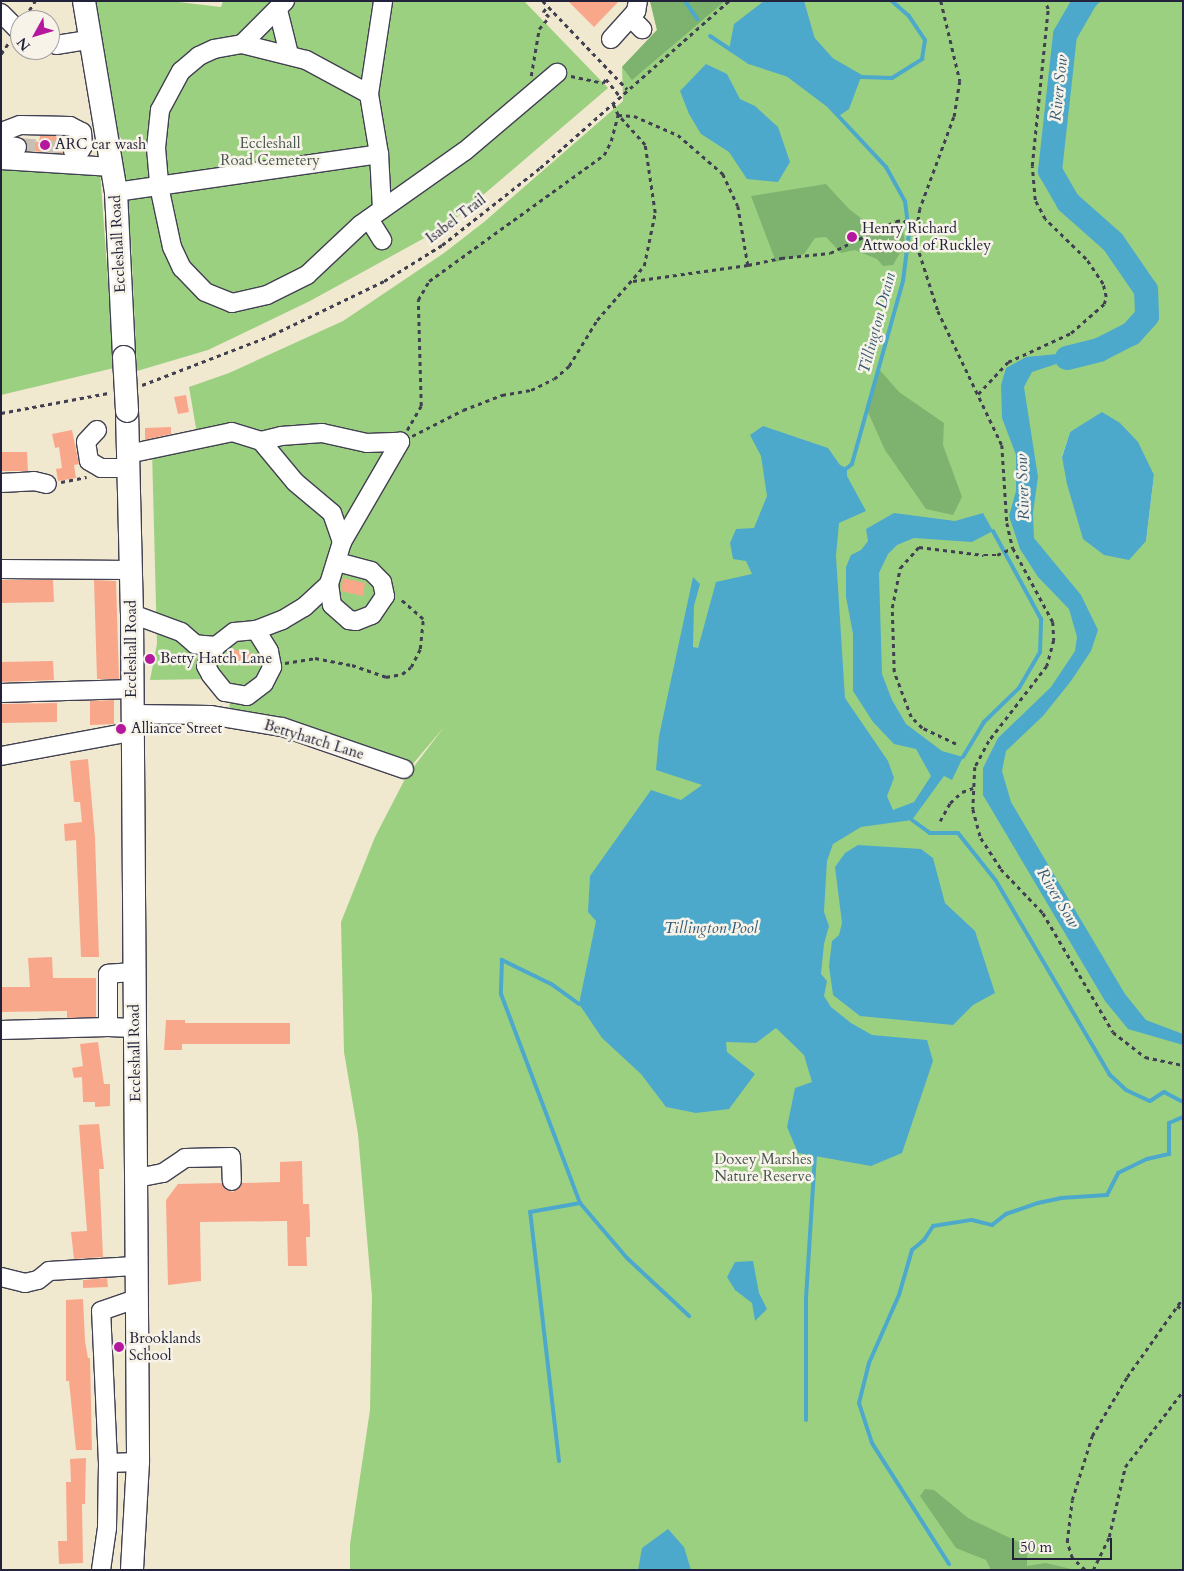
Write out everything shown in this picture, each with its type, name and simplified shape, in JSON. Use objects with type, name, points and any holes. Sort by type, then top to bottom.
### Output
[{"type":"main road","name":"Eccleshall Road","points":[[84,1],[92,38],[116,192],[127,411],[132,614],[134,1028],[137,1178],[135,1266],[138,1462],[132,1570]]},
{"type":"street","points":[[382,240],[376,214],[379,154],[369,94],[383,1]]},
{"type":"street","points":[[611,40],[636,24],[638,1]]},
{"type":"street","points":[[281,6],[289,54]]},
{"type":"street","points":[[242,44],[281,6]]},
{"type":"street","points":[[1,12],[10,22]]},
{"type":"street","points":[[60,44],[92,38]]},
{"type":"street","points":[[369,94],[329,71],[289,54],[242,44],[214,49],[199,56],[181,71],[172,84],[160,110],[156,148],[159,186],[172,246],[182,268],[205,292],[232,303],[268,295],[307,275],[376,214],[465,151],[557,73]]},
{"type":"street","points":[[17,147],[6,145],[2,136],[4,126],[70,126],[82,132],[83,146],[80,151],[73,151]]},
{"type":"street","points":[[116,192],[379,154]]},
{"type":"street","points":[[1,160],[112,167]]},
{"type":"street","points":[[97,430],[86,442],[89,461],[101,468],[232,432],[262,441],[281,436],[322,433],[367,443],[400,442]]},
{"type":"street","points":[[262,441],[295,482],[332,513],[342,542]]},
{"type":"street","points":[[256,630],[269,651],[272,667],[257,690],[247,696],[230,694],[218,685],[206,666],[216,646],[234,632],[256,630],[293,615],[329,584],[338,562],[342,542],[400,442]]},
{"type":"street","points":[[1,483],[34,481],[47,484]]},
{"type":"street","points":[[329,584],[332,605],[349,620],[356,621],[372,614],[385,596],[382,582],[371,571],[338,562]]},
{"type":"street","points":[[1,569],[131,570]]},
{"type":"street","points":[[132,614],[181,632],[195,644],[216,646]]},
{"type":"street","points":[[1,693],[132,690]]},
{"type":"street","name":"Bettyhatch Lane","points":[[1,756],[132,723],[210,715],[282,727],[404,769]]},
{"type":"street","points":[[108,1027],[108,974],[134,972]]},
{"type":"street","points":[[1,1030],[134,1028]]},
{"type":"street","points":[[137,1178],[163,1173],[185,1158],[231,1157],[232,1181]]},
{"type":"street","points":[[1,1277],[25,1283],[38,1280],[49,1271],[135,1266]]},
{"type":"street","points":[[101,1570],[108,1528],[108,1463],[101,1311],[136,1299]]},
{"type":"street","points":[[108,1463],[138,1462]]},
{"type":"path","name":"Isabel Trail","points":[[150,383],[272,335],[384,282],[442,245],[540,168],[611,102],[729,1]]},
{"type":"path","points":[[941,1],[960,82],[954,116],[932,169],[916,235],[922,268],[938,311],[1002,445],[1007,523],[1013,548],[1053,622],[1054,640],[1047,666],[989,741],[975,767],[973,809],[981,838],[1001,869],[1043,913],[1113,1032],[1145,1057],[1183,1065]]},
{"type":"path","points":[[978,394],[1008,362],[1071,333],[1104,304],[1106,297],[1103,284],[1086,259],[1045,219],[1035,200],[1032,166],[1048,9],[1045,1]]},
{"type":"path","points":[[542,2],[626,89]]},
{"type":"path","points":[[527,98],[539,28],[549,17],[543,12],[547,7]]},
{"type":"path","points":[[557,73],[603,83],[606,79],[619,95]]},
{"type":"path","points":[[400,442],[463,410],[502,395],[531,390],[554,379],[569,366],[597,320],[633,281],[644,266],[656,213],[645,145],[618,115],[611,102]]},
{"type":"path","points":[[618,115],[634,116],[678,135],[723,174],[738,206],[748,265]]},
{"type":"path","points":[[400,442],[421,406],[418,300],[429,282],[604,155],[611,140],[618,115]]},
{"type":"path","points":[[633,281],[748,265],[781,258],[830,253],[896,221],[904,220],[916,235]]},
{"type":"path","points":[[1,413],[83,398]]},
{"type":"path","points":[[47,484],[83,480],[101,468]]},
{"type":"path","points":[[956,744],[922,728],[911,717],[894,672],[895,588],[900,568],[919,547],[996,555],[1013,548]]},
{"type":"path","points":[[272,667],[315,658],[352,665],[386,677],[402,674],[411,667],[420,649],[423,618],[396,596],[385,596]]},
{"type":"path","points":[[940,821],[950,803],[962,792],[973,788]]},
{"type":"path","points":[[1085,1570],[1072,1558],[1067,1542],[1072,1500],[1092,1436],[1127,1377],[1183,1298]]},
{"type":"path","points":[[1177,1306],[1183,1309]]},
{"type":"path","points":[[1093,1570],[1109,1538],[1125,1466],[1183,1391]]},
{"type":"green space","name":"Eccleshall Road Cemetery","points":[[90,1],[170,1],[221,7],[223,1],[524,1],[608,88],[448,225],[310,301],[208,350],[137,371],[131,239]]},
{"type":"green space","name":"Doxey Marshes Nature Reserve","points":[[650,1],[1183,1],[1183,1570],[350,1570],[350,1544],[370,1410],[372,1296],[358,1134],[344,1052],[341,922],[375,837],[406,777],[444,727],[412,765],[288,726],[229,713],[230,698],[208,679],[150,680],[157,644],[152,451],[197,434],[189,387],[229,373],[343,321],[444,253],[484,222],[623,101],[622,67],[657,30]],"holes":[[[1090,422],[1154,475],[1146,541],[1076,514],[1062,456],[1070,432]]]},
{"type":"green space","points":[[650,1],[725,1],[632,80],[622,67],[657,30]]},
{"type":"green space","points":[[1,165],[100,170],[114,368],[1,395]]},
{"type":"green space","points":[[826,184],[849,209],[870,225],[902,223],[905,244],[893,265],[883,266],[877,259],[855,250],[841,253],[826,237],[815,238],[804,254],[776,262],[751,196]]},
{"type":"green space","points":[[878,368],[899,392],[944,423],[943,445],[962,497],[953,515],[926,509],[885,450],[867,410]]},
{"type":"green space","points":[[925,1489],[934,1490],[968,1518],[1027,1546],[1027,1566],[1046,1563],[1075,1570],[991,1570],[986,1560],[956,1548],[920,1496]]},
{"type":"water","points":[[764,1],[802,1],[813,39],[832,60],[861,77],[849,109],[839,116],[788,75],[749,62],[729,50],[734,24]]},
{"type":"water","points":[[1079,1],[1101,1],[1065,35]]},
{"type":"water","points":[[706,64],[727,74],[740,99],[755,106],[778,127],[790,162],[778,182],[747,179],[729,152],[701,134],[689,114],[680,91]]},
{"type":"water","points":[[1099,350],[1032,372],[1024,387],[1038,477],[1033,513],[1034,538],[1081,595],[1098,630],[1091,651],[1071,681],[1043,716],[1006,751],[1002,771],[1011,802],[1125,994],[1146,1020],[1183,1034],[1183,1045],[1128,1029],[1105,1001],[983,795],[983,768],[998,738],[1051,687],[1075,651],[1077,637],[1069,609],[1038,577],[1020,549],[1009,516],[1016,491],[1016,455],[1002,418],[1001,385],[1006,368],[1026,357]]},
{"type":"water","points":[[1102,412],[1120,423],[1138,442],[1154,475],[1146,541],[1129,560],[1104,555],[1083,539],[1067,484],[1062,457],[1070,432]]},
{"type":"water","name":"Tillington Pool","points":[[763,426],[828,448],[840,465],[847,468],[847,476],[866,511],[839,523],[836,556],[845,698],[888,761],[894,778],[887,796],[893,810],[914,802],[931,776],[916,749],[894,744],[873,722],[853,691],[853,634],[846,597],[846,567],[851,555],[861,550],[868,541],[866,529],[894,513],[955,521],[983,513],[993,531],[972,542],[914,538],[897,545],[888,554],[879,573],[882,674],[892,700],[906,724],[942,751],[963,757],[952,780],[944,776],[912,820],[861,827],[833,844],[827,861],[824,912],[829,926],[824,944],[821,974],[827,981],[824,996],[831,1007],[851,1023],[872,1035],[927,1040],[933,1061],[902,1153],[871,1166],[798,1153],[787,1127],[795,1088],[812,1082],[804,1055],[776,1028],[756,1043],[726,1042],[727,1052],[755,1074],[729,1109],[696,1113],[666,1107],[641,1074],[602,1038],[579,1004],[596,921],[588,912],[590,876],[651,790],[681,800],[702,785],[656,770],[659,736],[693,577],[700,584],[694,606],[693,647],[698,648],[716,582],[752,574],[746,561],[733,559],[730,543],[736,529],[754,528],[767,496],[761,456],[750,435]]},
{"type":"water","points":[[858,845],[921,849],[933,858],[945,903],[975,931],[995,993],[973,1005],[953,1025],[860,1016],[833,995],[829,966],[832,941],[839,935],[842,923],[835,867],[845,853]]},
{"type":"water","points":[[753,1261],[759,1293],[767,1309],[755,1321],[752,1303],[735,1290],[727,1277],[735,1262]]},
{"type":"water","points":[[668,1529],[684,1547],[691,1570],[638,1570],[642,1548]]},
{"type":"building","points":[[568,1],[619,1],[594,27]]},
{"type":"building","points":[[40,136],[60,136],[59,142],[67,142],[63,153],[27,151],[25,140],[39,142]]},
{"type":"building","points":[[186,395],[189,412],[178,414],[174,397]]},
{"type":"building","points":[[171,427],[171,434],[145,440],[145,428]]},
{"type":"building","points":[[72,430],[79,464],[74,465],[76,478],[58,481],[56,469],[62,468],[59,447],[55,448],[52,434]]},
{"type":"building","points":[[1,452],[27,452],[28,471],[1,471]]},
{"type":"building","points":[[343,578],[365,583],[363,596],[341,591]]},
{"type":"building","points":[[1,580],[53,580],[54,602],[1,603]]},
{"type":"building","points":[[94,580],[116,581],[119,679],[97,679]]},
{"type":"building","points":[[230,649],[252,653],[250,666],[227,662]]},
{"type":"building","points":[[53,661],[54,680],[1,682],[1,662]]},
{"type":"building","points":[[114,700],[114,724],[90,725],[90,701]]},
{"type":"building","points":[[57,703],[57,722],[1,723],[1,704]]},
{"type":"building","points":[[88,759],[95,838],[99,957],[81,957],[76,840],[65,841],[64,824],[82,822],[80,802],[74,802],[70,761]]},
{"type":"building","points":[[52,957],[53,978],[96,978],[96,1017],[67,1018],[67,1011],[1,1012],[1,987],[30,987],[28,958]]},
{"type":"building","points":[[166,1020],[185,1020],[185,1023],[290,1023],[290,1044],[182,1044],[182,1050],[164,1050]]},
{"type":"building","points":[[98,1042],[104,1084],[110,1084],[110,1106],[95,1107],[95,1102],[83,1102],[82,1077],[74,1078],[72,1068],[83,1066],[80,1044]]},
{"type":"building","points":[[99,1124],[104,1169],[99,1169],[103,1257],[74,1259],[71,1232],[87,1231],[79,1125]]},
{"type":"building","points":[[302,1161],[303,1204],[309,1204],[310,1224],[310,1237],[306,1237],[307,1266],[288,1266],[287,1221],[200,1222],[201,1281],[168,1285],[166,1200],[178,1184],[222,1183],[227,1190],[233,1192],[242,1183],[280,1182],[280,1162]]},
{"type":"building","points":[[107,1278],[108,1287],[83,1288],[83,1280]]},
{"type":"building","points":[[83,1299],[85,1341],[88,1358],[90,1358],[92,1450],[76,1450],[69,1381],[66,1381],[66,1300]]},
{"type":"building","points":[[86,1458],[85,1504],[82,1504],[83,1563],[59,1564],[58,1541],[67,1541],[66,1482],[71,1482],[70,1459]]},
{"type":"waterway","name":"Tillington Drain","points":[[685,1],[697,19]]},
{"type":"waterway","points":[[802,1],[813,39],[832,60],[861,77],[892,78],[922,59],[925,40],[909,16],[892,1]]},
{"type":"waterway","name":"River Sow","points":[[1067,358],[1099,350],[1131,334],[1147,316],[1146,290],[1113,242],[1068,202],[1050,171],[1065,35],[1085,1]]},
{"type":"waterway","name":"Tillington Drain","points":[[710,36],[749,62],[788,75],[828,105],[886,167],[905,201],[909,233],[903,281],[852,464],[847,468]]},
{"type":"waterway","points":[[963,757],[984,722],[1019,688],[1040,652],[1041,619],[993,531]]},
{"type":"waterway","points":[[912,820],[930,833],[958,833],[996,881],[1110,1075],[1126,1090],[1150,1101],[1164,1092],[1183,1102]]},
{"type":"waterway","points":[[579,1004],[551,984],[502,960],[501,994],[580,1203],[627,1258],[689,1316]]},
{"type":"waterway","points":[[949,1564],[872,1443],[859,1403],[869,1363],[899,1295],[912,1250],[924,1240],[933,1226],[972,1220],[992,1225],[1006,1214],[1038,1203],[1061,1198],[1107,1195],[1118,1173],[1147,1159],[1169,1154],[1169,1123],[1183,1117]]},
{"type":"waterway","points":[[806,1420],[806,1298],[815,1156]]},
{"type":"waterway","points":[[559,1461],[530,1212],[580,1203]]},
{"type":"tunnel","points":[[17,147],[73,151]]},
{"type":"place","name":"ARC car wash","points":[[45,145]]},
{"type":"place","name":"Henry Richard Attwood of Ruckley","points":[[852,237]]},
{"type":"place","name":"Betty Hatch Lane","points":[[150,659]]},
{"type":"place","name":"Alliance Street","points":[[121,729]]},
{"type":"place","name":"Brooklands School","points":[[119,1347]]}]
